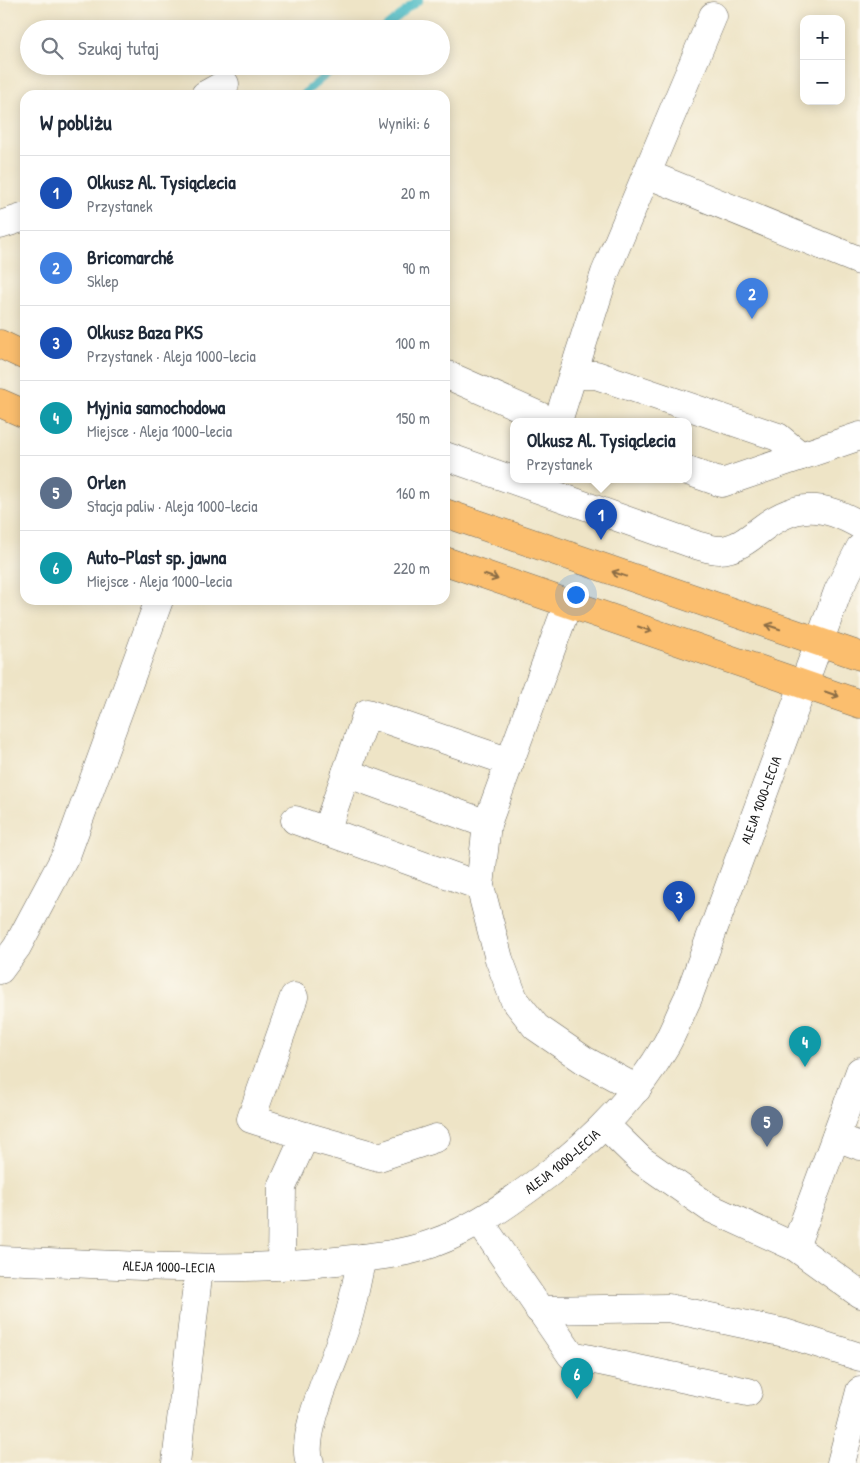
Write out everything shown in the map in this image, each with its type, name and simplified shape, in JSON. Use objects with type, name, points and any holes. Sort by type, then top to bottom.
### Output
[{"type":"main road","points":[[0,344],[20,354]]},
{"type":"main road","points":[[0,404],[20,412]]},
{"type":"main road","points":[[450,515],[860,656]]},
{"type":"main road","points":[[450,563],[860,704]]},
{"type":"street","points":[[559,418],[605,273],[713,16]]},
{"type":"street","points":[[647,174],[860,261]]},
{"type":"street","points":[[0,225],[20,219]]},
{"type":"street","points":[[573,376],[596,375],[768,434],[778,438],[801,456]]},
{"type":"street","points":[[450,376],[544,418]]},
{"type":"street","points":[[692,472],[722,483],[860,436]]},
{"type":"street","points":[[450,458],[510,479]]},
{"type":"street","points":[[521,483],[696,545],[718,550],[729,549],[747,540],[787,512],[811,507],[842,515],[860,525]]},
{"type":"street","name":"ALEJA 1000-LECIA","points":[[0,1260],[199,1268],[280,1266],[384,1256],[430,1244],[480,1222],[569,1158],[605,1125],[637,1089],[666,1045],[688,998],[805,685],[838,591],[860,548]]},
{"type":"street","points":[[568,603],[488,824],[480,886],[499,959],[514,999],[536,1027],[584,1060],[637,1089]]},
{"type":"street","points":[[0,970],[16,947],[67,852],[157,605]]},
{"type":"street","points":[[326,831],[367,713],[510,762]]},
{"type":"street","points":[[346,773],[488,824]]},
{"type":"street","points":[[295,820],[480,886]]},
{"type":"street","points":[[294,997],[251,1119],[379,1157],[436,1138]]},
{"type":"street","points":[[795,1247],[848,1141],[860,1071]]},
{"type":"street","points":[[605,1125],[641,1160],[710,1208],[795,1247],[860,1294]]},
{"type":"street","points":[[280,1266],[282,1187],[304,1136]]},
{"type":"street","points":[[480,1222],[571,1355],[748,1392]]},
{"type":"street","points":[[310,1463],[308,1457],[308,1433],[348,1319],[362,1258]]},
{"type":"street","points":[[176,1463],[199,1268]]},
{"type":"street","points":[[539,1310],[668,1308],[785,1333],[860,1357]]},
{"type":"street","points":[[841,1463],[860,1391]]},
{"type":"waterway","points":[[394,20],[419,0]]},
{"type":"waterway","points":[[308,90],[326,75]]},
{"type":"place","name":"Bricomarché","points":[[752,319]]},
{"type":"place","name":"Olkusz Al. Tysiąclecia","points":[[601,540]]},
{"type":"place","name":"Olkusz Baza PKS","points":[[679,922]]},
{"type":"place","name":"Myjnia samochodowa","points":[[805,1067]]},
{"type":"place","name":"Orlen","points":[[767,1147]]},
{"type":"place","name":"Auto-Plast sp. jawna","points":[[577,1399]]}]
